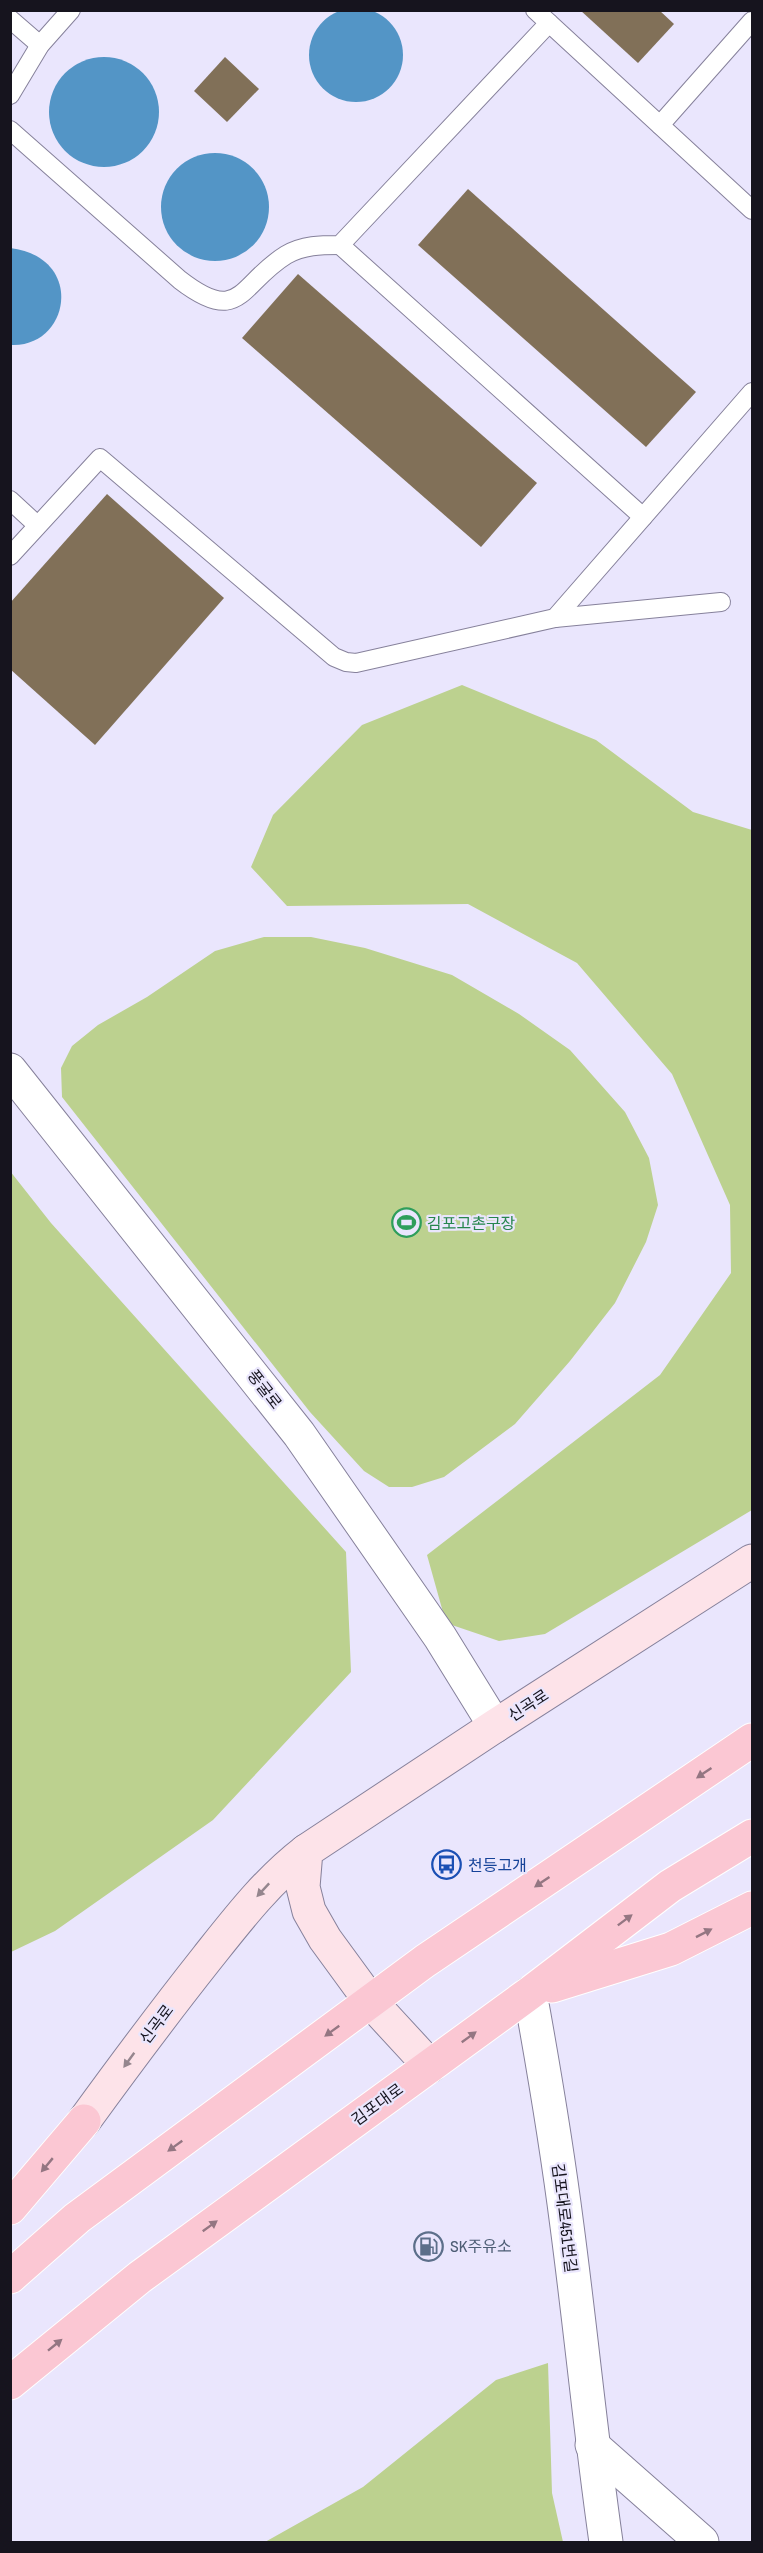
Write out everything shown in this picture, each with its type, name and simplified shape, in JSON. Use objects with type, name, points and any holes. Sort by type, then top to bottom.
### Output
[{"type":"main road","points":[[10,2277],[77,2218],[425,1961],[753,1740]]},
{"type":"main road","name":"김포대로","points":[[10,2383],[140,2277],[530,1993],[670,1887],[753,1836]]},
{"type":"main road","points":[[530,1993],[671,1950],[753,1908]]},
{"type":"main road","points":[[10,2208],[84,2121]]},
{"type":"street","name":"풍굴로","points":[[10,1070],[299,1434],[440,1637],[495,1726]]},
{"type":"street","name":"신곡로","points":[[84,2121],[164,2012],[248,1906],[281,1870],[306,1851],[495,1726],[753,1561]]},
{"type":"street","points":[[306,1851],[303,1887],[309,1911],[325,1939],[371,2002],[430,2066]]},
{"type":"street","name":"김포대로451번길","points":[[530,1993],[550,2108],[567,2228],[592,2445],[606,2542]]},
{"type":"street","points":[[592,2445],[702,2542]]},
{"type":"lane","points":[[10,95],[40,45],[71,10]]},
{"type":"lane","points":[[535,10],[753,210]]},
{"type":"lane","points":[[10,19],[40,45]]},
{"type":"lane","points":[[660,125],[753,21]]},
{"type":"lane","points":[[340,245],[549,23]]},
{"type":"lane","points":[[10,130],[180,280],[200,296],[215,302],[230,301],[285,256],[297,250],[314,245],[340,245],[643,517]]},
{"type":"lane","points":[[555,618],[753,392]]},
{"type":"lane","points":[[10,556],[100,458],[334,657],[346,662],[356,663],[555,618],[721,602]]},
{"type":"lane","points":[[10,500],[37,525]]},
{"type":"green space","points":[[462,685],[596,740],[693,812],[752,830],[752,1510],[545,1634],[499,1641],[446,1623],[427,1555],[660,1375],[731,1273],[730,1205],[672,1074],[577,963],[468,904],[287,906],[251,867],[273,815],[362,725]]},
{"type":"green space","name":"김포고촌구장","points":[[264,937],[311,937],[365,948],[452,975],[519,1014],[570,1050],[625,1112],[649,1158],[658,1205],[646,1242],[615,1303],[570,1361],[515,1424],[444,1477],[412,1487],[389,1487],[364,1471],[310,1412],[62,1097],[61,1068],[72,1046],[98,1025],[147,997],[215,951]]},
{"type":"green space","points":[[10,1171],[51,1223],[346,1552],[351,1672],[213,1820],[55,1931],[11,1952]]},
{"type":"green space","points":[[548,2363],[552,2493],[563,2542],[265,2542],[363,2487],[496,2380]]},
{"type":"water","points":[[347,8],[365,8],[390,21],[400,37],[403,55],[400,73],[390,89],[365,102],[347,102],[322,89],[309,64],[309,46],[322,21]]},
{"type":"water","points":[[104,57],[125,61],[143,73],[155,91],[159,112],[155,133],[143,151],[125,163],[104,167],[83,163],[65,151],[53,133],[49,112],[53,91],[65,73],[83,61]]},
{"type":"water","points":[[215,153],[236,157],[253,169],[265,186],[269,207],[265,228],[253,245],[236,257],[215,261],[194,257],[177,245],[165,228],[161,207],[165,186],[177,169],[194,157]]},
{"type":"water","points":[[10,248],[34,255],[51,267],[59,283],[61,301],[57,318],[46,332],[31,342],[11,345]]},
{"type":"building","points":[[580,10],[659,10],[674,24],[638,63]]},
{"type":"building","points":[[225,57],[259,89],[227,122],[194,91]]},
{"type":"building","points":[[468,189],[696,392],[646,447],[418,245]]},
{"type":"building","points":[[298,274],[537,483],[481,547],[242,338]]},
{"type":"building","points":[[107,494],[224,598],[95,745],[10,669],[10,603]]},
{"type":"place","name":"김포고촌구장","points":[[406,1223]]},
{"type":"place","name":"천등고개","points":[[447,1865]]},
{"type":"place","name":"SK주유소","points":[[429,2246]]}]
